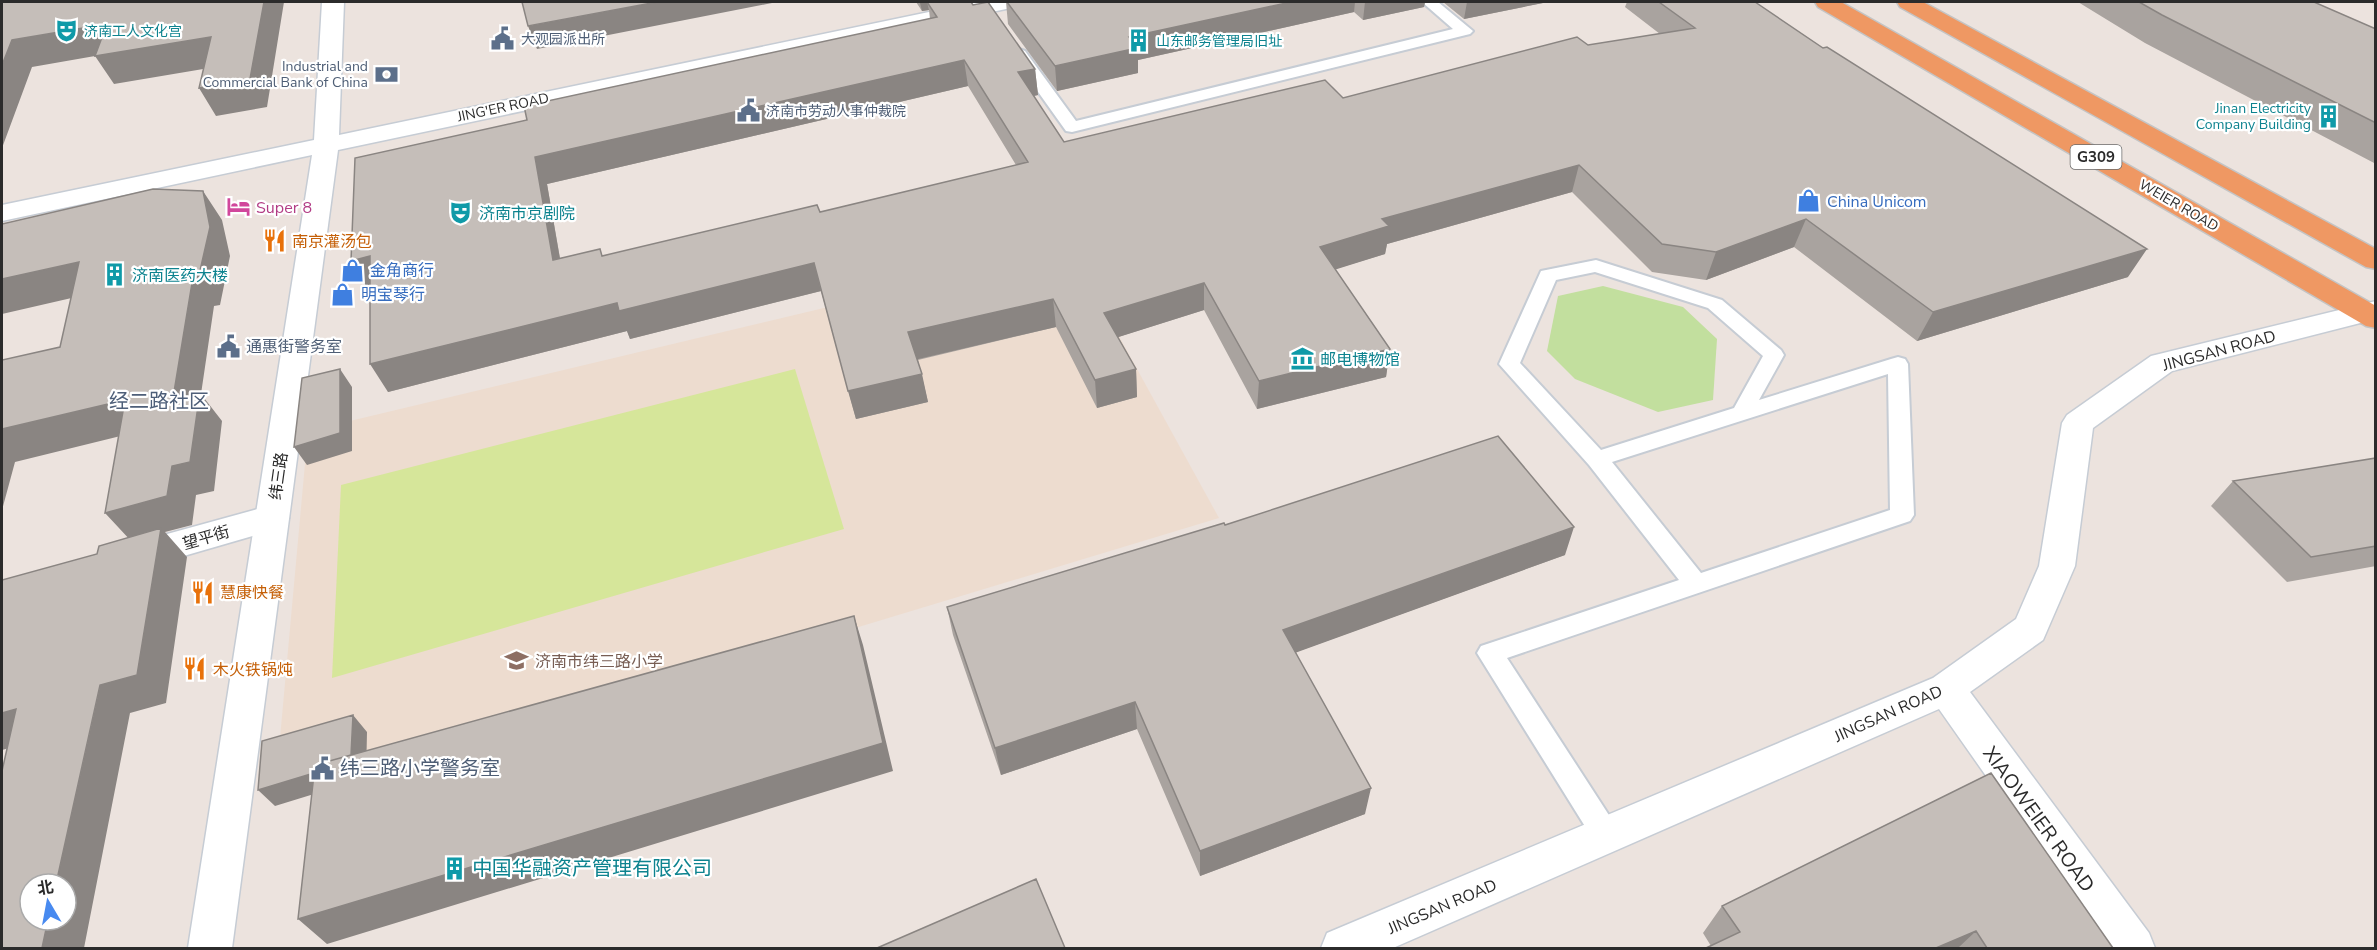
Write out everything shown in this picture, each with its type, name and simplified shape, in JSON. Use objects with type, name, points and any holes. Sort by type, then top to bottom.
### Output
[{"type":"highway","name":"WEIER ROAD","points":[[1826,2],[2372,314]]},
{"type":"highway","name":"G309","points":[[1908,2],[2376,261]]},
{"type":"street","name":"纬三路","points":[[210,948],[327,126],[333,2]]},
{"type":"street","name":"JING'ER ROAD","points":[[542,77],[922,2]]},
{"type":"street","name":"JING'ER ROAD","points":[[2,213],[327,126],[996,10]]},
{"type":"street","points":[[2,190],[275,132]]},
{"type":"street","name":"JINGSAN ROAD","points":[[1343,948],[1946,689],[2030,629],[2057,566],[2078,423],[2162,363],[2372,314]]},
{"type":"street","name":"望平街","points":[[103,566],[272,518]]},
{"type":"street","name":"XIAOWEIER ROAD","points":[[1946,689],[2133,948]]},
{"type":"lane","points":[[1009,39],[1072,127],[1465,32],[1429,2]]},
{"type":"lane","points":[[1696,584],[1597,459],[1509,364],[1548,275],[1596,266],[1716,304],[1774,355],[1742,414]]},
{"type":"lane","points":[[1597,459],[1898,364],[1902,515],[1490,653],[1606,835]]},
{"type":"shaded area","name":"济南市纬三路小学","points":[[1071,249],[1219,518],[274,804],[308,431]]},
{"type":"green space","points":[[1603,286],[1683,307],[1717,339],[1713,400],[1658,412],[1575,379],[1547,351],[1558,296]]},
{"type":"green space","points":[[795,369],[844,529],[332,678],[341,485]]},
{"type":"building","points":[[2,2],[264,2],[250,79],[199,88],[211,37],[95,56],[107,24],[12,40],[2,65]]},
{"type":"building","points":[[522,2],[657,2],[528,26]]},
{"type":"building","points":[[927,2],[971,2],[973,5],[988,2],[1035,69],[1018,72],[1064,142],[1325,80],[1343,98],[1577,37],[1588,45],[1695,28],[1659,2],[1755,2],[1823,48],[1827,47],[2147,249],[1933,312],[1806,219],[1716,252],[1662,244],[1579,165],[1382,219],[1389,226],[1320,247],[1390,349],[1259,381],[1204,283],[1104,313],[1136,369],[1095,380],[1053,299],[908,332],[922,374],[848,391],[814,263],[619,311],[617,303],[370,364],[370,256],[351,261],[355,158],[527,120],[524,106],[937,17]],"holes":[[[964,60],[1028,162],[820,212],[817,205],[602,256],[600,249],[553,260],[535,157]]]},
{"type":"building","points":[[1007,2],[1291,2],[1129,37],[1137,48],[1055,66]]},
{"type":"building","points":[[2139,2],[2314,2],[2376,29],[2376,123],[2162,15]]},
{"type":"building","points":[[153,189],[203,191],[210,227],[199,275],[193,277],[173,398],[200,392],[190,462],[172,466],[167,496],[105,513],[125,400],[2,429],[2,360],[60,347],[79,262],[2,279],[2,224]]},
{"type":"building","points":[[340,369],[340,433],[294,447],[302,378]]},
{"type":"building","points":[[1498,436],[1574,527],[1283,630],[1371,788],[1200,851],[1135,702],[995,748],[947,607],[1224,523],[1225,525]]},
{"type":"building","points":[[2376,458],[2376,546],[2311,557],[2233,481]]},
{"type":"building","points":[[161,528],[137,675],[100,685],[59,872],[18,872],[18,932],[45,932],[42,948],[2,948],[2,771],[16,709],[2,713],[2,580],[97,554],[99,546]]},
{"type":"building","name":"中国华融资产管理有限公司","points":[[854,616],[883,743],[298,919],[315,765]]},
{"type":"building","points":[[353,715],[351,755],[315,765],[314,773],[258,790],[262,741]]},
{"type":"building","points":[[1991,773],[2113,948],[1987,948],[1976,931],[1936,948],[1706,948],[1740,932],[1722,906]]},
{"type":"building","points":[[1036,879],[1065,948],[877,948]]},
{"type":"place","name":"济南工人文化宫","points":[[66,31]]},
{"type":"place","name":"大观园派出所","points":[[503,39]]},
{"type":"place","name":"山东邮务管理局旧址","points":[[1138,41]]},
{"type":"place","name":"Industrial and Commercial Bank of China","points":[[386,74]]},
{"type":"place","name":"济南市劳动人事仲裁院","points":[[748,111]]},
{"type":"place","name":"Jinan Electricity Company Building","points":[[2329,116]]},
{"type":"place","name":"China Unicom","points":[[1809,201]]},
{"type":"place","name":"Super 8","points":[[238,207]]},
{"type":"place","name":"济南市京剧院","points":[[461,213]]},
{"type":"place","name":"南京灌汤包","points":[[274,241]]},
{"type":"place","name":"金角商行","points":[[352,270]]},
{"type":"place","name":"济南医药大楼","points":[[114,275]]},
{"type":"place","name":"明宝琴行","points":[[343,294]]},
{"type":"place","name":"通惠街警务室","points":[[228,346]]},
{"type":"place","name":"邮电博物馆","points":[[1302,359]]},
{"type":"place","name":"慧康快餐","points":[[202,592]]},
{"type":"place","name":"济南市纬三路小学","points":[[517,661]]},
{"type":"place","name":"木火铁锅炖","points":[[195,669]]},
{"type":"place","name":"纬三路小学警务室","points":[[322,768]]},
{"type":"place","name":"中国华融资产管理有限公司","points":[[454,868]]},
{"type":"district","name":"经二路社区","points":[[159,401]]}]
